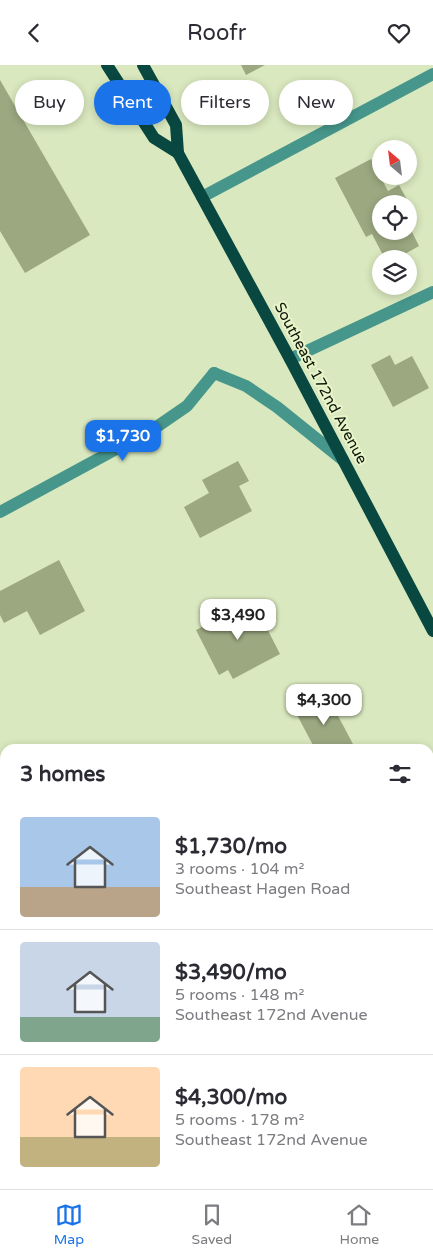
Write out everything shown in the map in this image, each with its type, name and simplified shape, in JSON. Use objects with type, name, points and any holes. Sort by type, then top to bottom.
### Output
[{"type":"main road","name":"Southeast 172nd Avenue","points":[[107,65],[154,138],[178,153]]},
{"type":"main road","name":"Southeast 172nd Avenue","points":[[143,65],[176,125],[178,153],[290,359],[433,631]]},
{"type":"street","points":[[202,197],[433,74]]},
{"type":"street","points":[[290,359],[433,292]]},
{"type":"street","points":[[0,512],[155,428],[187,406],[214,373],[246,386],[277,407],[343,460]]},
{"type":"building","points":[[241,65],[265,65],[246,75]]},
{"type":"building","points":[[0,80],[15,106],[15,125],[26,125],[90,235],[25,273],[0,231]]},
{"type":"building","points":[[371,159],[372,185],[385,185],[388,191],[399,185],[404,195],[372,195],[372,234],[366,237],[335,178]]},
{"type":"building","points":[[375,240],[416,240],[419,246],[412,250],[380,250]]},
{"type":"building","points":[[390,355],[395,365],[412,356],[429,388],[393,407],[371,365]]},
{"type":"building","points":[[238,461],[249,481],[239,486],[252,511],[200,538],[184,507],[209,493],[202,480]]},
{"type":"building","points":[[59,560],[85,611],[40,635],[27,611],[4,623],[0,615],[0,591]]},
{"type":"building","points":[[253,601],[280,654],[233,679],[228,670],[219,675],[196,630]]},
{"type":"building","points":[[327,695],[353,744],[312,744],[295,711]]}]
